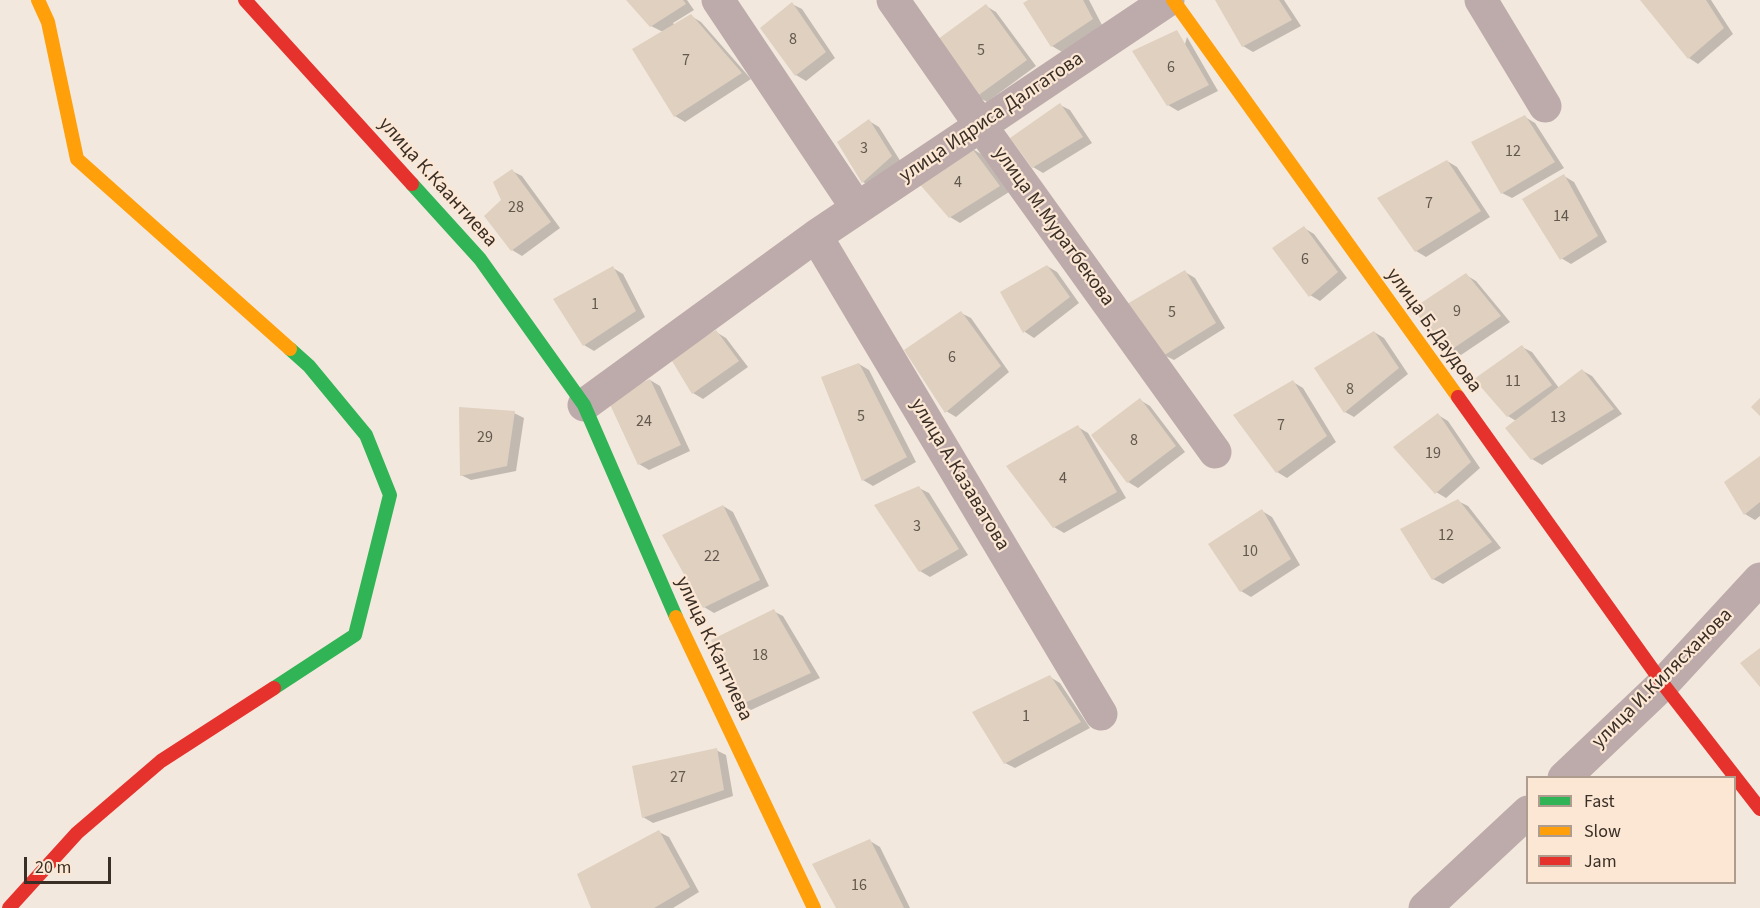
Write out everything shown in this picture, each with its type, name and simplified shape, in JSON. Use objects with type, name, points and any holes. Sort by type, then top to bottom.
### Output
[{"type":"street","points":[[9,908],[76,833],[161,760],[355,635],[390,495],[366,435],[309,366],[77,159],[48,22],[38,0]]},
{"type":"street","name":"улица К.Каантиева","points":[[245,0],[480,259],[584,405]]},
{"type":"street","points":[[718,0],[857,208]]},
{"type":"street","name":"улица М.Муратбекова","points":[[893,0],[1215,452]]},
{"type":"street","name":"улица Идриса Далгатова","points":[[584,405],[816,236],[1168,0]]},
{"type":"street","name":"улица Б.Даудова","points":[[1173,0],[1663,684],[1735,776]]},
{"type":"street","points":[[1481,0],[1545,106]]},
{"type":"street","name":"улица А.Казаватова","points":[[816,236],[1101,714]]},
{"type":"street","name":"улица К.Кантиева","points":[[584,405],[673,611],[814,908]]},
{"type":"street","name":"улица И.Килясханова","points":[[1565,776],[1663,684],[1760,579]]},
{"type":"street","name":"улица Б.Даудова","points":[[1736,777],[1760,808]]},
{"type":"street","points":[[1425,908],[1526,813]]},
{"type":"building","points":[[626,0],[683,0],[686,4],[650,27]]},
{"type":"building","points":[[1028,0],[1083,0],[1093,19],[1051,47],[1023,3]]},
{"type":"building","points":[[1215,0],[1279,0],[1292,20],[1242,47]]},
{"type":"building","points":[[1640,0],[1706,0],[1724,28],[1688,59]]},
{"type":"building","points":[[792,2],[826,52],[795,76],[760,28]]},
{"type":"building","points":[[986,4],[1027,60],[976,97],[934,42]]},
{"type":"building","points":[[691,14],[742,73],[674,117],[632,49]]},
{"type":"building","points":[[1177,30],[1209,85],[1167,106],[1132,51]]},
{"type":"building","points":[[1060,103],[1083,137],[1032,168],[1010,138]]},
{"type":"building","points":[[1525,115],[1555,162],[1501,194],[1471,142]]},
{"type":"building","points":[[869,119],[892,156],[862,183],[837,142]]},
{"type":"building","points":[[971,147],[1000,186],[949,218],[916,180]]},
{"type":"building","points":[[1447,160],[1481,211],[1415,252],[1377,198]]},
{"type":"building","points":[[512,169],[551,222],[511,251],[484,216],[501,200],[493,182]]},
{"type":"building","points":[[1564,174],[1598,236],[1560,260],[1522,199]]},
{"type":"building","points":[[1304,226],[1338,272],[1309,297],[1272,248]]},
{"type":"building","points":[[1047,265],[1070,297],[1023,333],[1000,292]]},
{"type":"building","points":[[613,266],[636,311],[583,346],[553,299]]},
{"type":"building","points":[[1185,270],[1216,323],[1163,356],[1127,304]]},
{"type":"building","points":[[1466,273],[1501,316],[1451,350],[1412,309]]},
{"type":"building","points":[[961,311],[1001,366],[945,413],[904,350]]},
{"type":"building","points":[[716,330],[739,361],[692,394],[669,356]]},
{"type":"building","points":[[1374,331],[1399,368],[1344,413],[1314,368]]},
{"type":"building","points":[[1522,345],[1552,385],[1507,417],[1474,379]]},
{"type":"building","points":[[859,363],[907,457],[862,481],[821,377]]},
{"type":"building","points":[[1582,369],[1614,409],[1531,460],[1505,428]]},
{"type":"building","points":[[650,379],[681,445],[638,465],[607,398]]},
{"type":"building","points":[[1293,380],[1327,436],[1276,473],[1233,415]]},
{"type":"building","points":[[1140,398],[1176,446],[1127,483],[1091,435]]},
{"type":"building","points":[[1760,398],[1760,416],[1751,407]]},
{"type":"building","points":[[459,407],[515,411],[507,466],[460,476]]},
{"type":"building","points":[[1438,413],[1471,462],[1435,494],[1393,447]]},
{"type":"building","points":[[1078,425],[1117,492],[1053,528],[1006,466]]},
{"type":"building","points":[[1760,456],[1760,502],[1744,515],[1724,482]]},
{"type":"building","points":[[919,486],[959,549],[919,572],[874,505]]},
{"type":"building","points":[[1458,499],[1492,542],[1432,580],[1400,529]]},
{"type":"building","points":[[723,505],[760,580],[703,608],[662,535]]},
{"type":"building","points":[[1262,509],[1291,559],[1240,592],[1208,544]]},
{"type":"building","points":[[774,609],[811,673],[740,705],[711,640]]},
{"type":"building","points":[[1760,648],[1760,687],[1740,663]]},
{"type":"building","points":[[1050,675],[1081,722],[1004,764],[972,712]]},
{"type":"building","points":[[717,748],[724,790],[642,818],[632,766]]},
{"type":"building","points":[[659,830],[690,887],[654,908],[591,908],[577,874]]},
{"type":"building","points":[[870,839],[904,908],[836,908],[812,864]]},
{"type":"traffic: fast","points":[[412,184],[480,259],[584,405],[676,617]]},
{"type":"traffic: fast","points":[[274,688],[355,635],[390,495],[366,435],[309,366],[290,349]]},
{"type":"traffic: slow","points":[[38,0],[48,22],[77,159],[290,349]]},
{"type":"traffic: slow","points":[[1173,0],[1458,397]]},
{"type":"traffic: slow","points":[[676,617],[814,908]]},
{"type":"traffic: jam","points":[[245,0],[412,184]]},
{"type":"traffic: jam","points":[[1458,397],[1663,684],[1734,776]]},
{"type":"traffic: jam","points":[[9,908],[77,833],[161,761],[274,688]]},
{"type":"traffic: jam","points":[[1736,778],[1760,809]]}]
